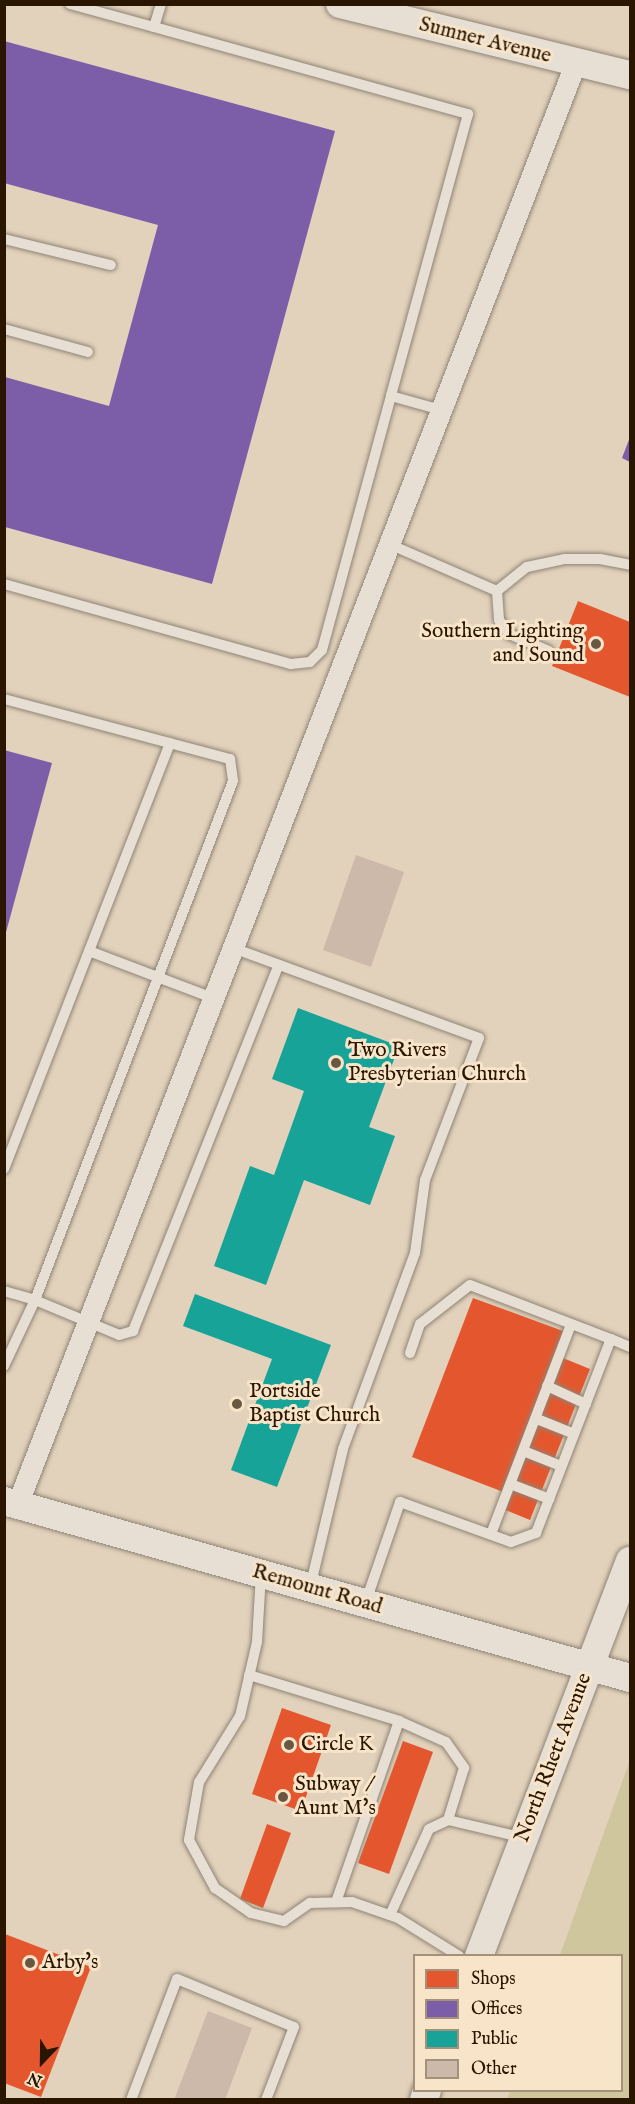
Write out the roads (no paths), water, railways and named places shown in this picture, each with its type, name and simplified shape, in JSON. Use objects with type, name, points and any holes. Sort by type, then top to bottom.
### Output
[{"type":"main road","name":"Sumner Avenue","points":[[340,4],[575,64],[630,75]]},
{"type":"main road","name":"Remount Road","points":[[11,1503],[630,1678]]},
{"type":"main road","name":"North Rhett Avenue","points":[[480,1954],[630,1561]]},
{"type":"street","points":[[11,1503],[88,1324],[575,64]]},
{"type":"lane","points":[[4,584],[291,664],[310,662],[322,650],[468,114],[70,4]]},
{"type":"lane","points":[[154,27],[161,4]]},
{"type":"lane","points":[[4,239],[111,266]]},
{"type":"lane","points":[[4,329],[88,352]]},
{"type":"lane","points":[[391,396],[441,410]]},
{"type":"lane","points":[[389,544],[497,591]]},
{"type":"lane","points":[[497,591],[527,567],[565,559],[600,559],[630,565]]},
{"type":"lane","points":[[497,591],[499,620],[509,634],[549,651]]},
{"type":"lane","points":[[4,699],[230,759],[233,781],[35,1300],[4,1366]]},
{"type":"lane","points":[[4,1169],[170,742]]},
{"type":"lane","points":[[233,948],[479,1038],[424,1180],[415,1253],[343,1449],[310,1587]]},
{"type":"lane","points":[[89,951],[213,998]]},
{"type":"lane","points":[[4,1291],[35,1300],[119,1335],[133,1331],[138,1324],[279,965]]},
{"type":"lane","points":[[410,1353],[420,1324],[470,1285],[630,1347]]},
{"type":"lane","points":[[491,1534],[526,1452],[547,1386],[571,1325]]},
{"type":"lane","points":[[365,1604],[400,1502],[511,1542],[536,1533],[611,1339]]},
{"type":"lane","points":[[547,1386],[586,1404]]},
{"type":"lane","points":[[537,1419],[574,1434]]},
{"type":"lane","points":[[526,1452],[561,1466]]},
{"type":"lane","points":[[513,1485],[549,1500]]},
{"type":"lane","points":[[261,1574],[257,1642],[240,1716],[199,1782],[189,1840],[215,1888],[250,1913],[284,1921],[310,1903],[352,1902],[390,1915],[456,1954]]},
{"type":"lane","points":[[249,1675],[399,1721],[446,1742],[464,1768],[448,1820]]},
{"type":"lane","points":[[336,1902],[399,1721]]},
{"type":"lane","points":[[390,1915],[429,1829],[448,1820],[524,1838]]},
{"type":"lane","points":[[131,2100],[177,1979],[294,2027],[266,2100]]},
{"type":"place","name":"Southern Lighting and Sound","points":[[596,644]]},
{"type":"place","name":"Two Rivers Presbyterian Church","points":[[336,1063]]},
{"type":"place","name":"Portside Baptist Church","points":[[237,1404]]},
{"type":"place","name":"Circle K","points":[[289,1745]]},
{"type":"place","name":"Subway / Aunt M's","points":[[283,1797]]},
{"type":"place","name":"Arby's","points":[[30,1963]]}]
